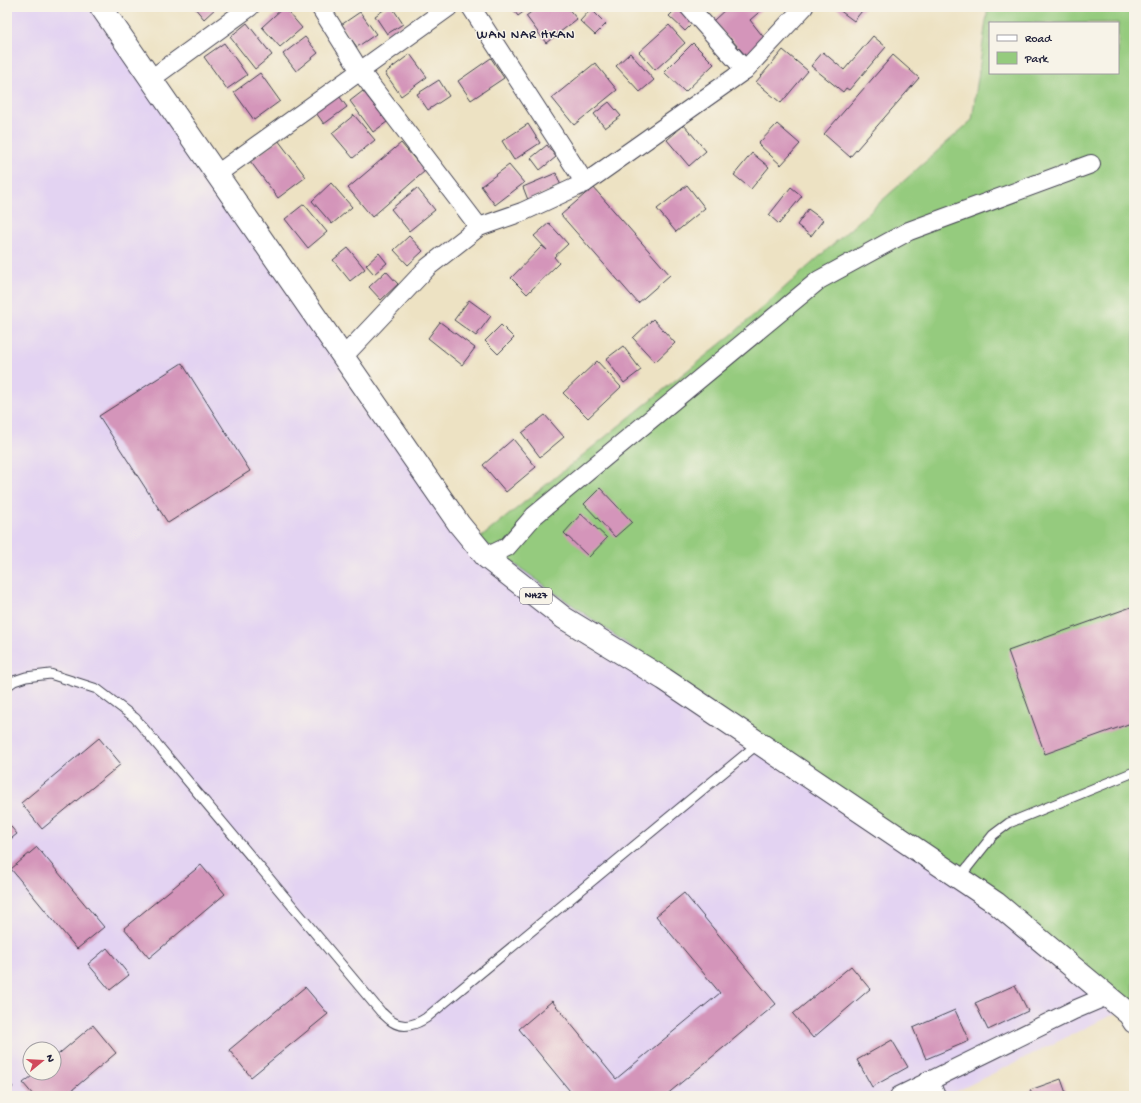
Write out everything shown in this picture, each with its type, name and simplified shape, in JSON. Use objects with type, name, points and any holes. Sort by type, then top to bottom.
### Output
[{"type":"highway","name":"NH27","points":[[101,7],[459,524],[486,557],[564,618],[664,679],[996,902],[1132,1016]]},
{"type":"street","points":[[151,79],[250,7]]},
{"type":"street","points":[[320,7],[360,71],[480,227]]},
{"type":"street","points":[[217,174],[449,7]]},
{"type":"street","points":[[470,7],[585,183]]},
{"type":"street","points":[[689,7],[745,70]]},
{"type":"street","points":[[343,357],[428,267],[480,227],[522,212],[585,183],[745,70],[804,7]]},
{"type":"street","points":[[486,557],[507,547],[534,516],[820,280],[909,231],[1091,164]]},
{"type":"street","points":[[899,1096],[933,1088],[1107,996]]},
{"type":"lane","points":[[7,686],[14,681],[26,677],[50,674],[97,689],[135,718],[381,1012],[394,1023],[405,1025],[417,1024],[426,1018],[759,743]]},
{"type":"lane","points":[[959,878],[993,835],[1009,823],[1134,772]]},
{"type":"shaded area","points":[[7,7],[90,7],[388,435],[479,539],[1134,1003],[947,1096],[7,1096]]},
{"type":"green space","points":[[988,7],[1134,7],[1134,1003],[479,539],[735,332],[972,120]]},
{"type":"building","points":[[194,7],[217,7],[204,19]]},
{"type":"building","points":[[284,7],[302,28],[280,47],[262,27]]},
{"type":"building","points":[[388,7],[392,7],[403,24],[387,34],[375,16]]},
{"type":"building","points":[[511,7],[530,7],[518,16]]},
{"type":"building","points":[[538,7],[567,7],[577,19],[546,43],[526,16]]},
{"type":"building","points":[[678,7],[694,22],[685,31],[669,16]]},
{"type":"building","points":[[728,7],[765,7],[750,20],[765,39],[746,56],[713,21]]},
{"type":"building","points":[[835,7],[865,7],[854,21]]},
{"type":"building","points":[[591,9],[606,24],[595,35],[580,21]]},
{"type":"building","points":[[360,12],[376,34],[357,47],[341,25]]},
{"type":"building","points":[[247,23],[272,55],[255,69],[230,37]]},
{"type":"building","points":[[669,25],[685,43],[655,70],[639,52]]},
{"type":"building","points":[[873,36],[886,47],[849,90],[846,88],[843,92],[811,66],[823,52],[844,70]]},
{"type":"building","points":[[305,37],[318,53],[296,71],[283,54]]},
{"type":"building","points":[[224,43],[247,75],[227,89],[204,57]]},
{"type":"building","points":[[693,43],[714,64],[685,92],[664,72]]},
{"type":"building","points":[[783,50],[808,71],[781,103],[756,82]]},
{"type":"building","points":[[630,53],[654,80],[640,92],[616,66]]},
{"type":"building","points":[[410,54],[427,77],[401,96],[385,73]]},
{"type":"building","points":[[893,55],[919,78],[850,157],[824,134]]},
{"type":"building","points":[[491,58],[504,78],[471,100],[458,81]]},
{"type":"building","points":[[595,63],[617,90],[574,125],[552,98]]},
{"type":"building","points":[[260,73],[280,101],[254,120],[234,92]]},
{"type":"building","points":[[439,80],[449,96],[428,110],[417,94]]},
{"type":"building","points":[[363,91],[387,122],[373,132],[350,101]]},
{"type":"building","points":[[337,93],[347,107],[324,124],[314,110]]},
{"type":"building","points":[[609,102],[621,116],[605,128],[594,114]]},
{"type":"building","points":[[354,115],[375,140],[353,158],[332,133]]},
{"type":"building","points":[[528,124],[540,143],[514,160],[502,141]]},
{"type":"building","points":[[777,124],[800,144],[781,165],[758,144]]},
{"type":"building","points":[[684,125],[706,151],[689,166],[667,140]]},
{"type":"building","points":[[278,140],[306,177],[278,198],[250,161]]},
{"type":"building","points":[[401,143],[425,171],[372,217],[348,188]]},
{"type":"building","points":[[547,145],[556,157],[540,170],[531,158]]},
{"type":"building","points":[[752,153],[769,167],[751,189],[734,175]]},
{"type":"building","points":[[509,165],[524,183],[495,205],[481,186]]},
{"type":"building","points":[[556,173],[561,186],[528,200],[523,187]]},
{"type":"building","points":[[331,183],[352,207],[332,224],[312,201]]},
{"type":"building","points":[[687,185],[705,208],[676,232],[657,209]]},
{"type":"building","points":[[593,187],[670,275],[638,303],[561,215]]},
{"type":"building","points":[[791,187],[802,196],[779,224],[769,215]]},
{"type":"building","points":[[417,188],[435,210],[409,231],[391,209]]},
{"type":"building","points":[[304,204],[327,232],[308,248],[285,219]]},
{"type":"building","points":[[808,209],[823,220],[811,236],[797,225]]},
{"type":"building","points":[[549,223],[568,244],[554,257],[559,263],[527,294],[511,278],[542,246],[547,250],[534,236]]},
{"type":"building","points":[[409,236],[423,251],[408,265],[394,250]]},
{"type":"building","points":[[348,248],[365,269],[350,281],[333,260]]},
{"type":"building","points":[[379,253],[387,263],[374,274],[366,265]]},
{"type":"building","points":[[386,271],[398,284],[381,300],[369,287]]},
{"type":"building","points":[[469,300],[491,316],[476,336],[454,320]]},
{"type":"building","points":[[653,319],[675,343],[655,362],[633,338]]},
{"type":"building","points":[[440,322],[475,348],[462,365],[428,338]]},
{"type":"building","points":[[501,325],[514,338],[498,354],[485,341]]},
{"type":"building","points":[[623,346],[641,370],[624,383],[606,359]]},
{"type":"building","points":[[597,361],[621,387],[588,418],[563,393]]},
{"type":"building","points":[[182,363],[250,471],[168,523],[99,416]]},
{"type":"building","points":[[545,415],[564,437],[540,457],[522,433]]},
{"type":"building","points":[[513,439],[536,467],[506,492],[483,465]]},
{"type":"building","points":[[600,488],[632,522],[615,537],[584,504]]},
{"type":"building","points":[[581,514],[607,538],[589,557],[564,533]]},
{"type":"building","points":[[1134,606],[1134,722],[1045,754],[1008,651]]},
{"type":"building","points":[[99,738],[121,764],[42,829],[21,803]]},
{"type":"building","points":[[7,822],[17,834],[7,842]]},
{"type":"building","points":[[37,847],[104,927],[77,949],[11,869]]},
{"type":"building","points":[[201,865],[225,894],[149,958],[124,928]]},
{"type":"building","points":[[684,893],[776,1004],[665,1096],[574,1096],[519,1029],[552,1001],[616,1079],[720,993],[656,916]]},
{"type":"building","points":[[107,948],[129,975],[110,990],[88,964]]},
{"type":"building","points":[[851,966],[870,989],[813,1038],[793,1014]]},
{"type":"building","points":[[1015,985],[1028,1011],[988,1030],[975,1003]]},
{"type":"building","points":[[305,987],[328,1014],[251,1077],[229,1050]]},
{"type":"building","points":[[955,1010],[969,1041],[926,1059],[913,1028]]},
{"type":"building","points":[[93,1025],[116,1053],[65,1096],[34,1096],[23,1083],[26,1081],[62,1081],[62,1051]]},
{"type":"building","points":[[892,1040],[908,1067],[872,1087],[857,1060]]},
{"type":"building","points":[[1061,1079],[1067,1096],[1033,1096],[1030,1090]]},
{"type":"building","points":[[7,1080],[13,1087],[7,1092]]},
{"type":"district","name":"WAN NAR HKAN","points":[[526,35]]}]
